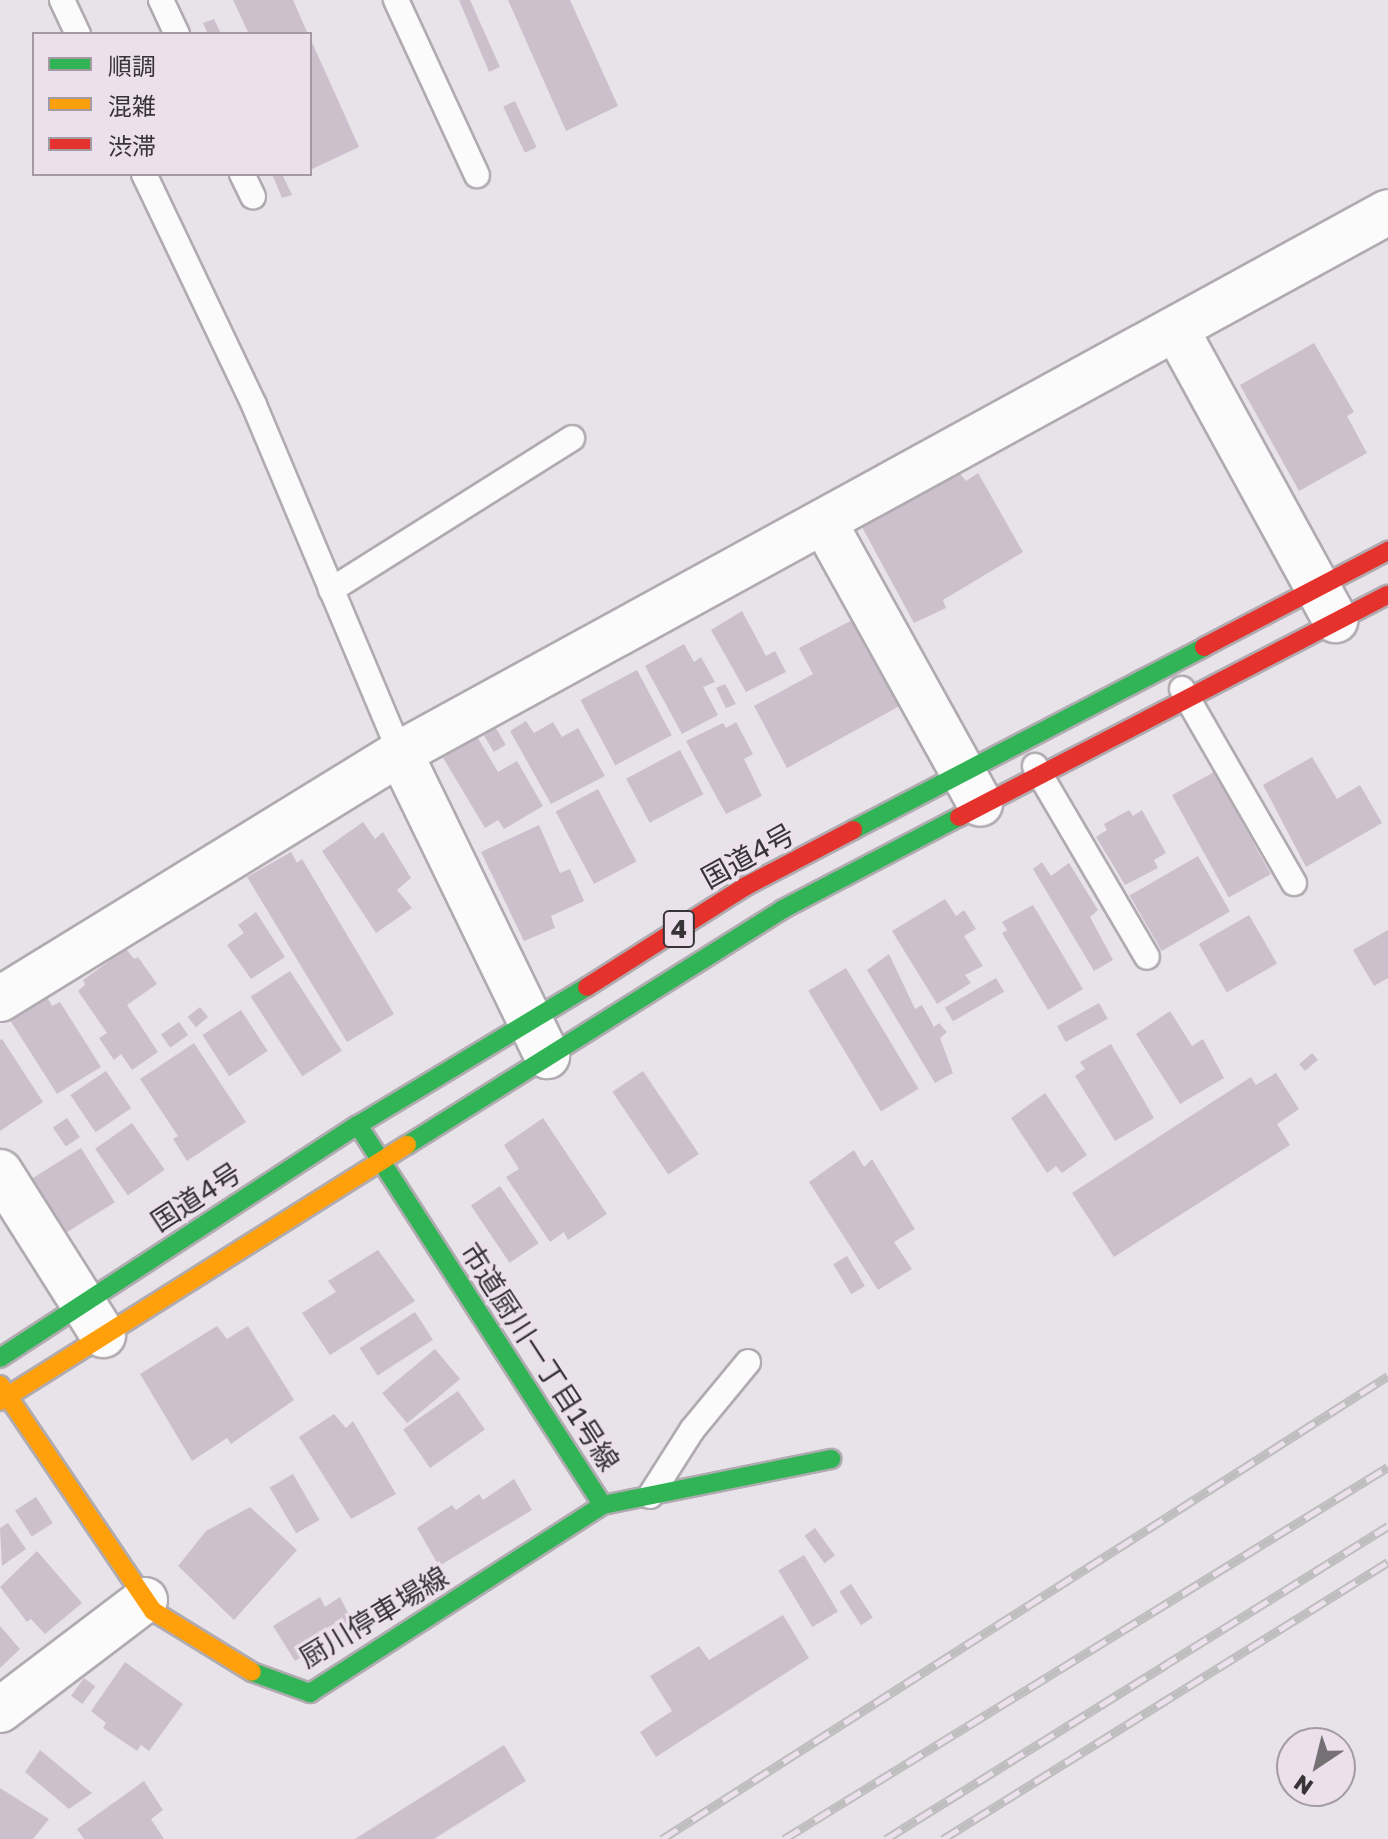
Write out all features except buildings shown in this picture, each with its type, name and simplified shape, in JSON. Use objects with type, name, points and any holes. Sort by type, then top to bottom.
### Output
[{"type":"main road","name":"国道4号","points":[[0,1358],[93,1320],[380,1160],[746,886],[972,789],[1040,775],[1188,698],[1327,606],[1388,551]]},
{"type":"main road","name":"国道4号","points":[[3,1394],[93,1320],[358,1125],[538,1042],[783,909],[972,789],[1021,743],[1169,666],[1327,606],[1388,595]]},
{"type":"main road","name":"市道厨川一丁目1号線","points":[[358,1125],[603,1505],[831,1459]]},
{"type":"main road","name":"厨川停車場線","points":[[3,1394],[153,1611],[246,1670],[310,1693],[603,1505]]},
{"type":"street","points":[[0,999],[400,753],[1388,212]]},
{"type":"street","points":[[1176,329],[1327,606]]},
{"type":"street","points":[[824,522],[972,789]]},
{"type":"street","points":[[400,753],[538,1042]]},
{"type":"street","points":[[0,1172],[93,1320]]},
{"type":"street","points":[[0,1710],[145,1600]]},
{"type":"lane","points":[[62,0],[77,32]]},
{"type":"lane","points":[[161,0],[176,32]]},
{"type":"lane","points":[[396,0],[477,175]]},
{"type":"lane","points":[[145,176],[254,405],[400,753]]},
{"type":"lane","points":[[243,176],[253,197]]},
{"type":"lane","points":[[331,590],[572,438]]},
{"type":"lane","points":[[1169,666],[1294,883]]},
{"type":"lane","points":[[1021,743],[1147,957]]},
{"type":"lane","points":[[650,1496],[692,1430],[748,1362]]},
{"type":"railway","points":[[662,1839],[1388,1376]]},
{"type":"railway","points":[[784,1839],[1388,1467]]},
{"type":"railway","points":[[886,1839],[1388,1526]]},
{"type":"railway","points":[[943,1839],[1388,1562]]},
{"type":"traffic: fast","points":[[853,830],[1204,647]]},
{"type":"traffic: fast","points":[[407,1145],[783,909],[959,817]]},
{"type":"traffic: fast","points":[[0,1358],[358,1125],[587,987]]},
{"type":"traffic: fast","points":[[361,1130],[603,1505]]},
{"type":"traffic: fast","points":[[252,1672],[310,1693],[603,1505],[831,1459]]},
{"type":"traffic: slow","points":[[0,1401],[407,1145]]},
{"type":"traffic: slow","points":[[0,1385],[153,1611],[252,1672]]},
{"type":"traffic: jam","points":[[1204,647],[1388,551]]},
{"type":"traffic: jam","points":[[959,817],[1388,595]]},
{"type":"traffic: jam","points":[[587,987],[746,886],[853,830]]}]
